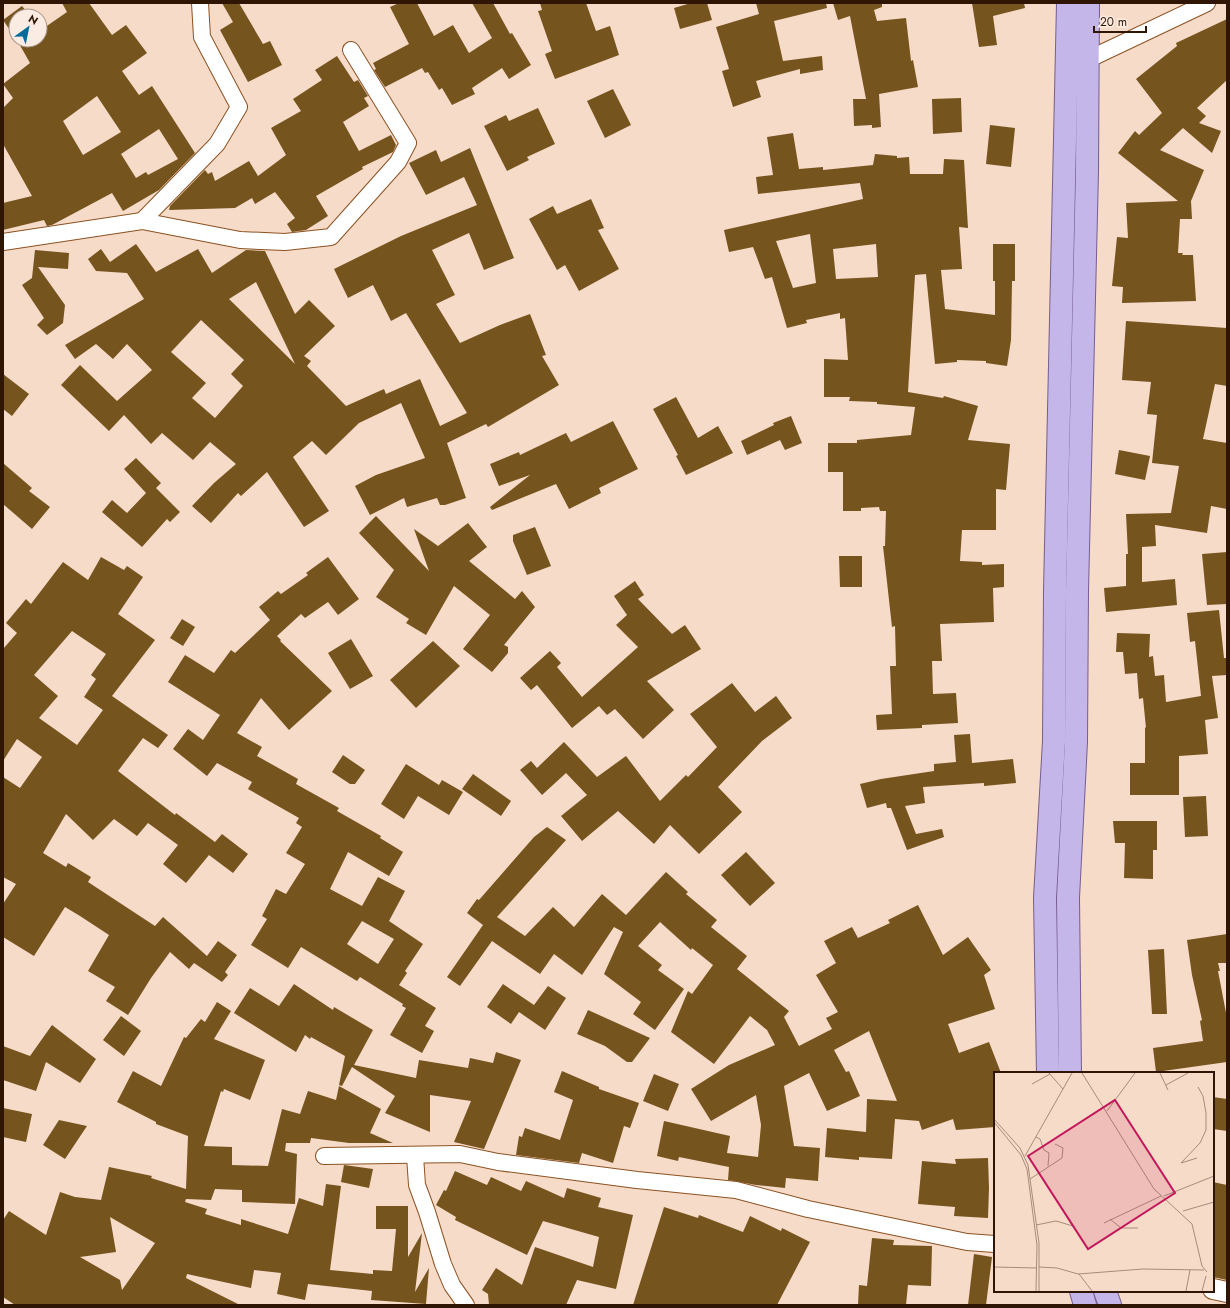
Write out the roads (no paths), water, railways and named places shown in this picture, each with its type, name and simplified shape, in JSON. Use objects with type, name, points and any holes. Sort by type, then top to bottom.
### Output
[{"type":"main road","points":[[1048,1072],[1046,898],[1054,741],[1055,591],[1068,3]]},
{"type":"main road","points":[[1070,1072],[1068,898],[1076,742],[1077,591],[1087,172],[1088,3]]},
{"type":"main road","points":[[1081,1292],[1086,1305]]},
{"type":"main road","points":[[1105,1292],[1110,1305]]},
{"type":"street","points":[[142,221],[217,144],[239,107],[202,37],[200,3]]},
{"type":"street","points":[[1087,60],[1207,3]]},
{"type":"street","points":[[3,242],[142,221],[240,240],[285,242],[331,236],[398,162],[408,143],[351,50]]},
{"type":"street","points":[[324,1156],[472,1156],[498,1162],[637,1180],[736,1190],[808,1209],[967,1242],[994,1244]]},
{"type":"street","points":[[415,1156],[416,1185],[443,1264],[452,1285],[466,1305]]},
{"type":"street","points":[[1214,1289],[1227,1292]]}]
